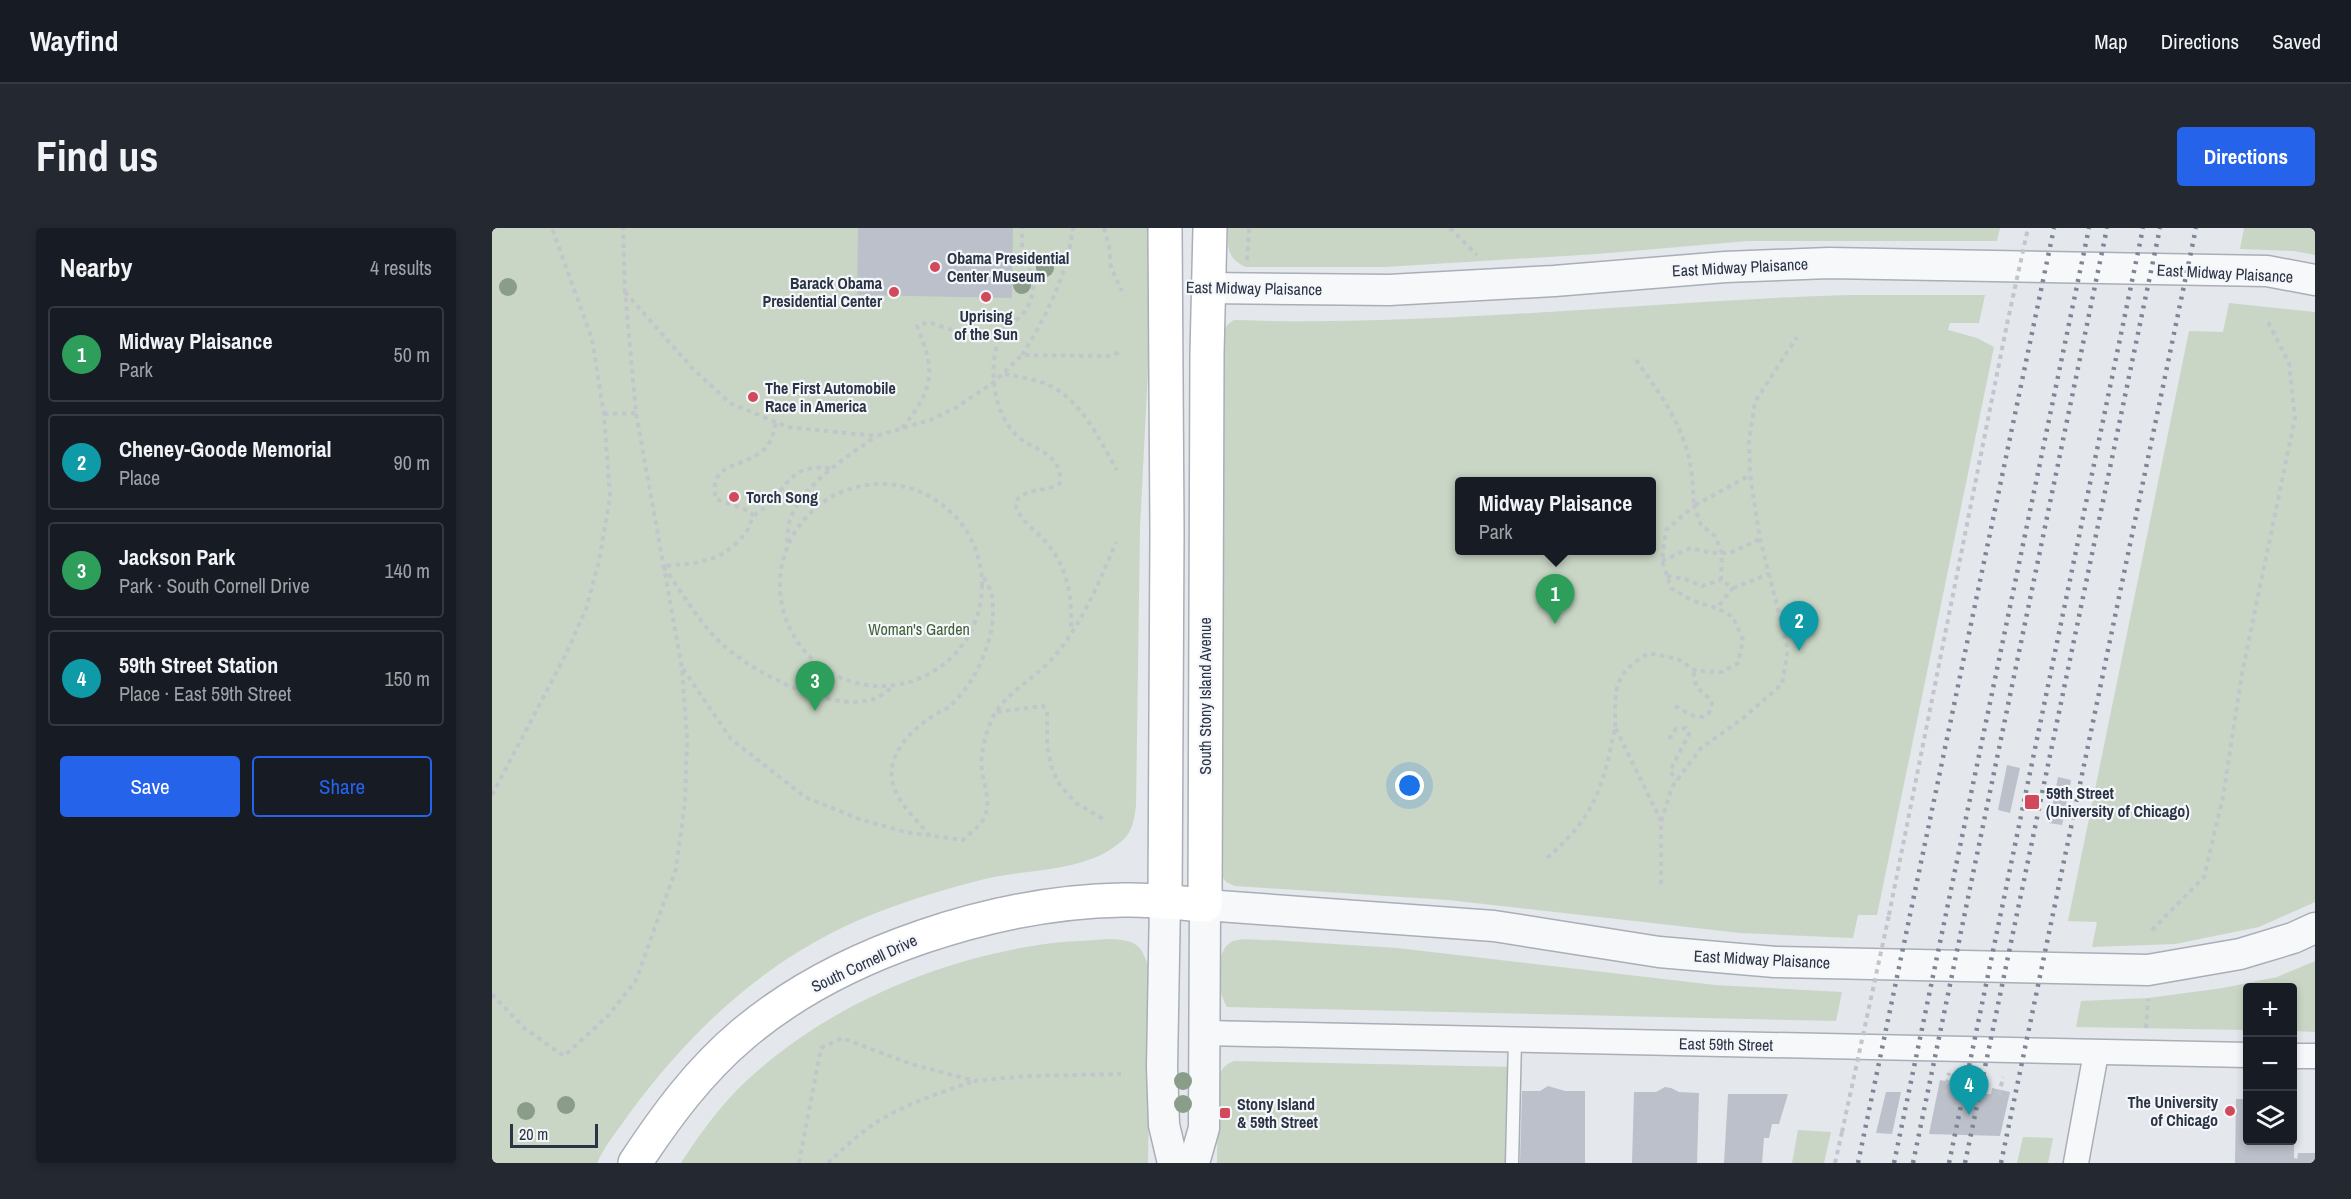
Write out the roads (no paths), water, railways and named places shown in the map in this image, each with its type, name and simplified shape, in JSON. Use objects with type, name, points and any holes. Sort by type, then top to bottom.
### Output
[{"type":"main road","points":[[1165,228],[1167,532],[1165,902]]},
{"type":"main road","name":"South Stony Island Avenue","points":[[1205,905],[1210,228]]},
{"type":"main road","name":"East Midway Plaisance","points":[[1164,287],[1209,288]]},
{"type":"main road","name":"South Cornell Drive","points":[[635,1163],[668,1113],[701,1074],[742,1034],[796,995],[837,974],[908,942],[962,923],[1045,907],[1124,900],[1205,905]]},
{"type":"street","name":"East Midway Plaisance","points":[[1209,288],[1413,289],[1829,262],[2242,271],[2267,272],[2315,280]]},
{"type":"street","points":[[1165,902],[1162,1066],[1164,1125],[1173,1163]]},
{"type":"street","name":"East Midway Plaisance","points":[[1205,905],[1494,926],[1659,952],[1787,963],[2148,970],[2240,954],[2292,938],[2315,928]]},
{"type":"street","name":"South Stony Island Avenue","points":[[1194,1163],[1204,1128],[1205,905]]},
{"type":"street","name":"East 59th Street","points":[[1205,1033],[2243,1055]]},
{"type":"street","points":[[2076,1163],[2096,1053]]},
{"type":"street","points":[[2297,1056],[2315,1056]]},
{"type":"lane","points":[[1512,1163],[1515,1039]]},
{"type":"railway","points":[[1858,1163],[2054,228]]},
{"type":"railway","points":[[1894,1163],[2089,228]]},
{"type":"railway","points":[[1913,1163],[2107,228]]},
{"type":"railway","points":[[1949,1163],[2143,228]]},
{"type":"railway","points":[[1965,1163],[2160,228]]},
{"type":"railway","points":[[2001,1163],[2196,228]]},
{"type":"place","name":"Obama Presidential Center Museum","points":[[935,267]]},
{"type":"place","name":"Barack Obama Presidential Center","points":[[894,292]]},
{"type":"place","name":"Uprising of the Sun","points":[[986,297]]},
{"type":"place","name":"The First Automobile Race in America","points":[[753,397]]},
{"type":"place","name":"Torch Song","points":[[734,497]]},
{"type":"place","name":"Midway Plaisance","points":[[1555,624]]},
{"type":"place","name":"Cheney-Goode Memorial","points":[[1799,651]]},
{"type":"place","name":"Jackson Park","points":[[815,711]]},
{"type":"place","name":"59th Street (University of Chicago)","points":[[2032,802]]},
{"type":"place","name":"The University of Chicago","points":[[2230,1111]]},
{"type":"place","name":"Stony Island & 59th Street","points":[[1225,1113]]},
{"type":"place","name":"59th Street Station","points":[[1969,1115]]},
{"type":"park label","name":"Woman's Garden","points":[[919,629]]}]
